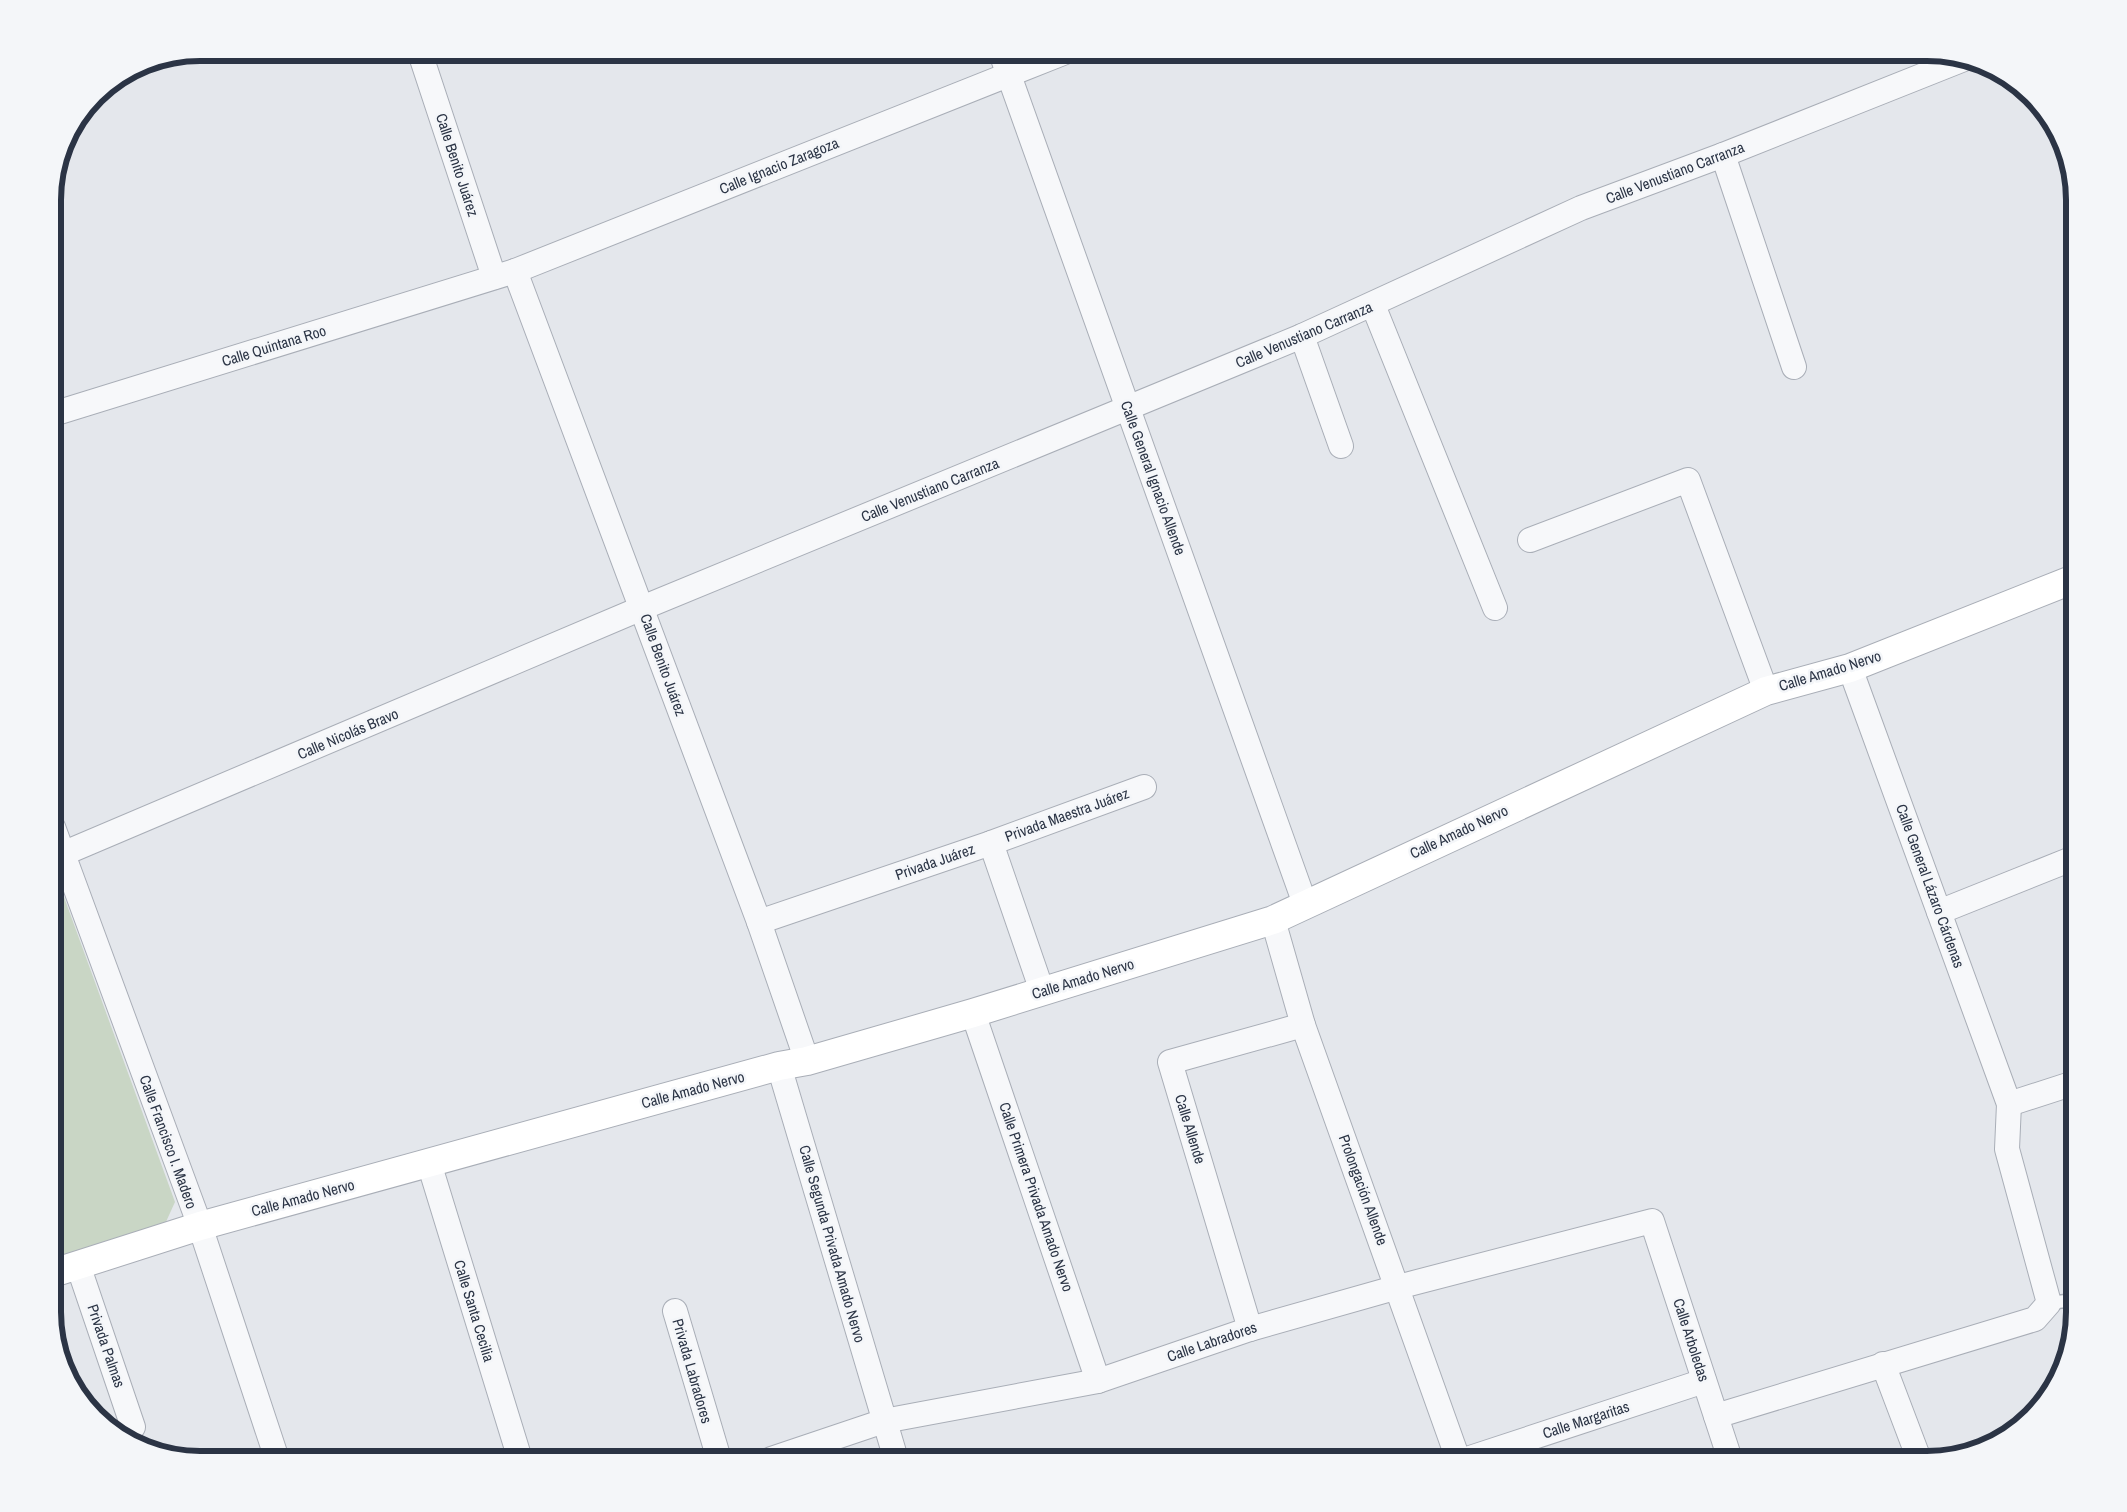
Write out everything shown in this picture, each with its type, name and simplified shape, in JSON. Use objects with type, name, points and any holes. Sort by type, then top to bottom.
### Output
[{"type":"street","name":"Calle Benito Juárez","points":[[424,62],[505,274],[642,608],[759,922],[807,1062]]},
{"type":"street","name":"Calle Ignacio Zaragoza","points":[[505,274],[1005,63]]},
{"type":"street","name":"Calle General Ignacio Allende","points":[[1005,63],[1305,904]]},
{"type":"street","name":"Calle Venustiano Carranza","points":[[642,608],[1302,336],[1581,208],[1723,155],[1952,64]]},
{"type":"street","points":[[1723,155],[1794,367]]},
{"type":"street","name":"Calle Quintana Roo","points":[[62,411],[505,274]]},
{"type":"street","points":[[1373,305],[1495,608]]},
{"type":"street","points":[[1302,336],[1341,446]]},
{"type":"street","points":[[1530,540],[1688,480],[1766,691]]},
{"type":"street","name":"Calle Amado Nervo","points":[[62,1270],[200,1226],[780,1066],[807,1062],[974,1013],[1273,920],[1766,691],[1850,668],[2066,582]]},
{"type":"street","name":"Calle Nicolás Bravo","points":[[62,855],[642,608]]},
{"type":"street","name":"Calle General Lázaro Cárdenas","points":[[1850,668],[2009,1104]]},
{"type":"street","name":"Privada Maestra Juárez","points":[[991,843],[1144,787]]},
{"type":"street","name":"Privada Juárez","points":[[759,922],[991,843],[1042,991]]},
{"type":"street","points":[[1940,912],[2066,861]]},
{"type":"street","name":"Calle Francisco I. Madero","points":[[62,867],[200,1226],[274,1451]]},
{"type":"street","name":"Prolongación Allende","points":[[1273,920],[1303,1025],[1455,1451]]},
{"type":"street","name":"Calle Primera Privada Amado Nervo","points":[[974,1013],[1098,1381]]},
{"type":"street","name":"Calle Allende","points":[[1250,1329],[1170,1062],[1303,1025]]},
{"type":"street","name":"Calle Segunda Privada Amado Nervo","points":[[780,1066],[893,1451]]},
{"type":"street","points":[[1716,1416],[1883,1364],[2035,1320],[2049,1303],[2007,1149],[2009,1104],[2066,1086]]},
{"type":"street","name":"Calle Santa Cecilia","points":[[429,1163],[517,1451]]},
{"type":"street","name":"Calle Labradores","points":[[797,1451],[884,1421],[1098,1381],[1250,1329],[1398,1287],[1652,1221]]},
{"type":"street","name":"Calle Arboledas","points":[[1652,1221],[1727,1451]]},
{"type":"street","name":"Privada Palmas","points":[[78,1265],[133,1426]]},
{"type":"street","name":"Privada Labradores","points":[[675,1312],[716,1451]]},
{"type":"street","points":[[1883,1364],[1916,1451]]},
{"type":"street","name":"Calle Margaritas","points":[[1494,1451],[1704,1381]]},
{"type":"lane","points":[[2049,1303],[2066,1301]]},
{"type":"green space","points":[[62,891],[175,1202],[165,1224],[62,1256]]}]
